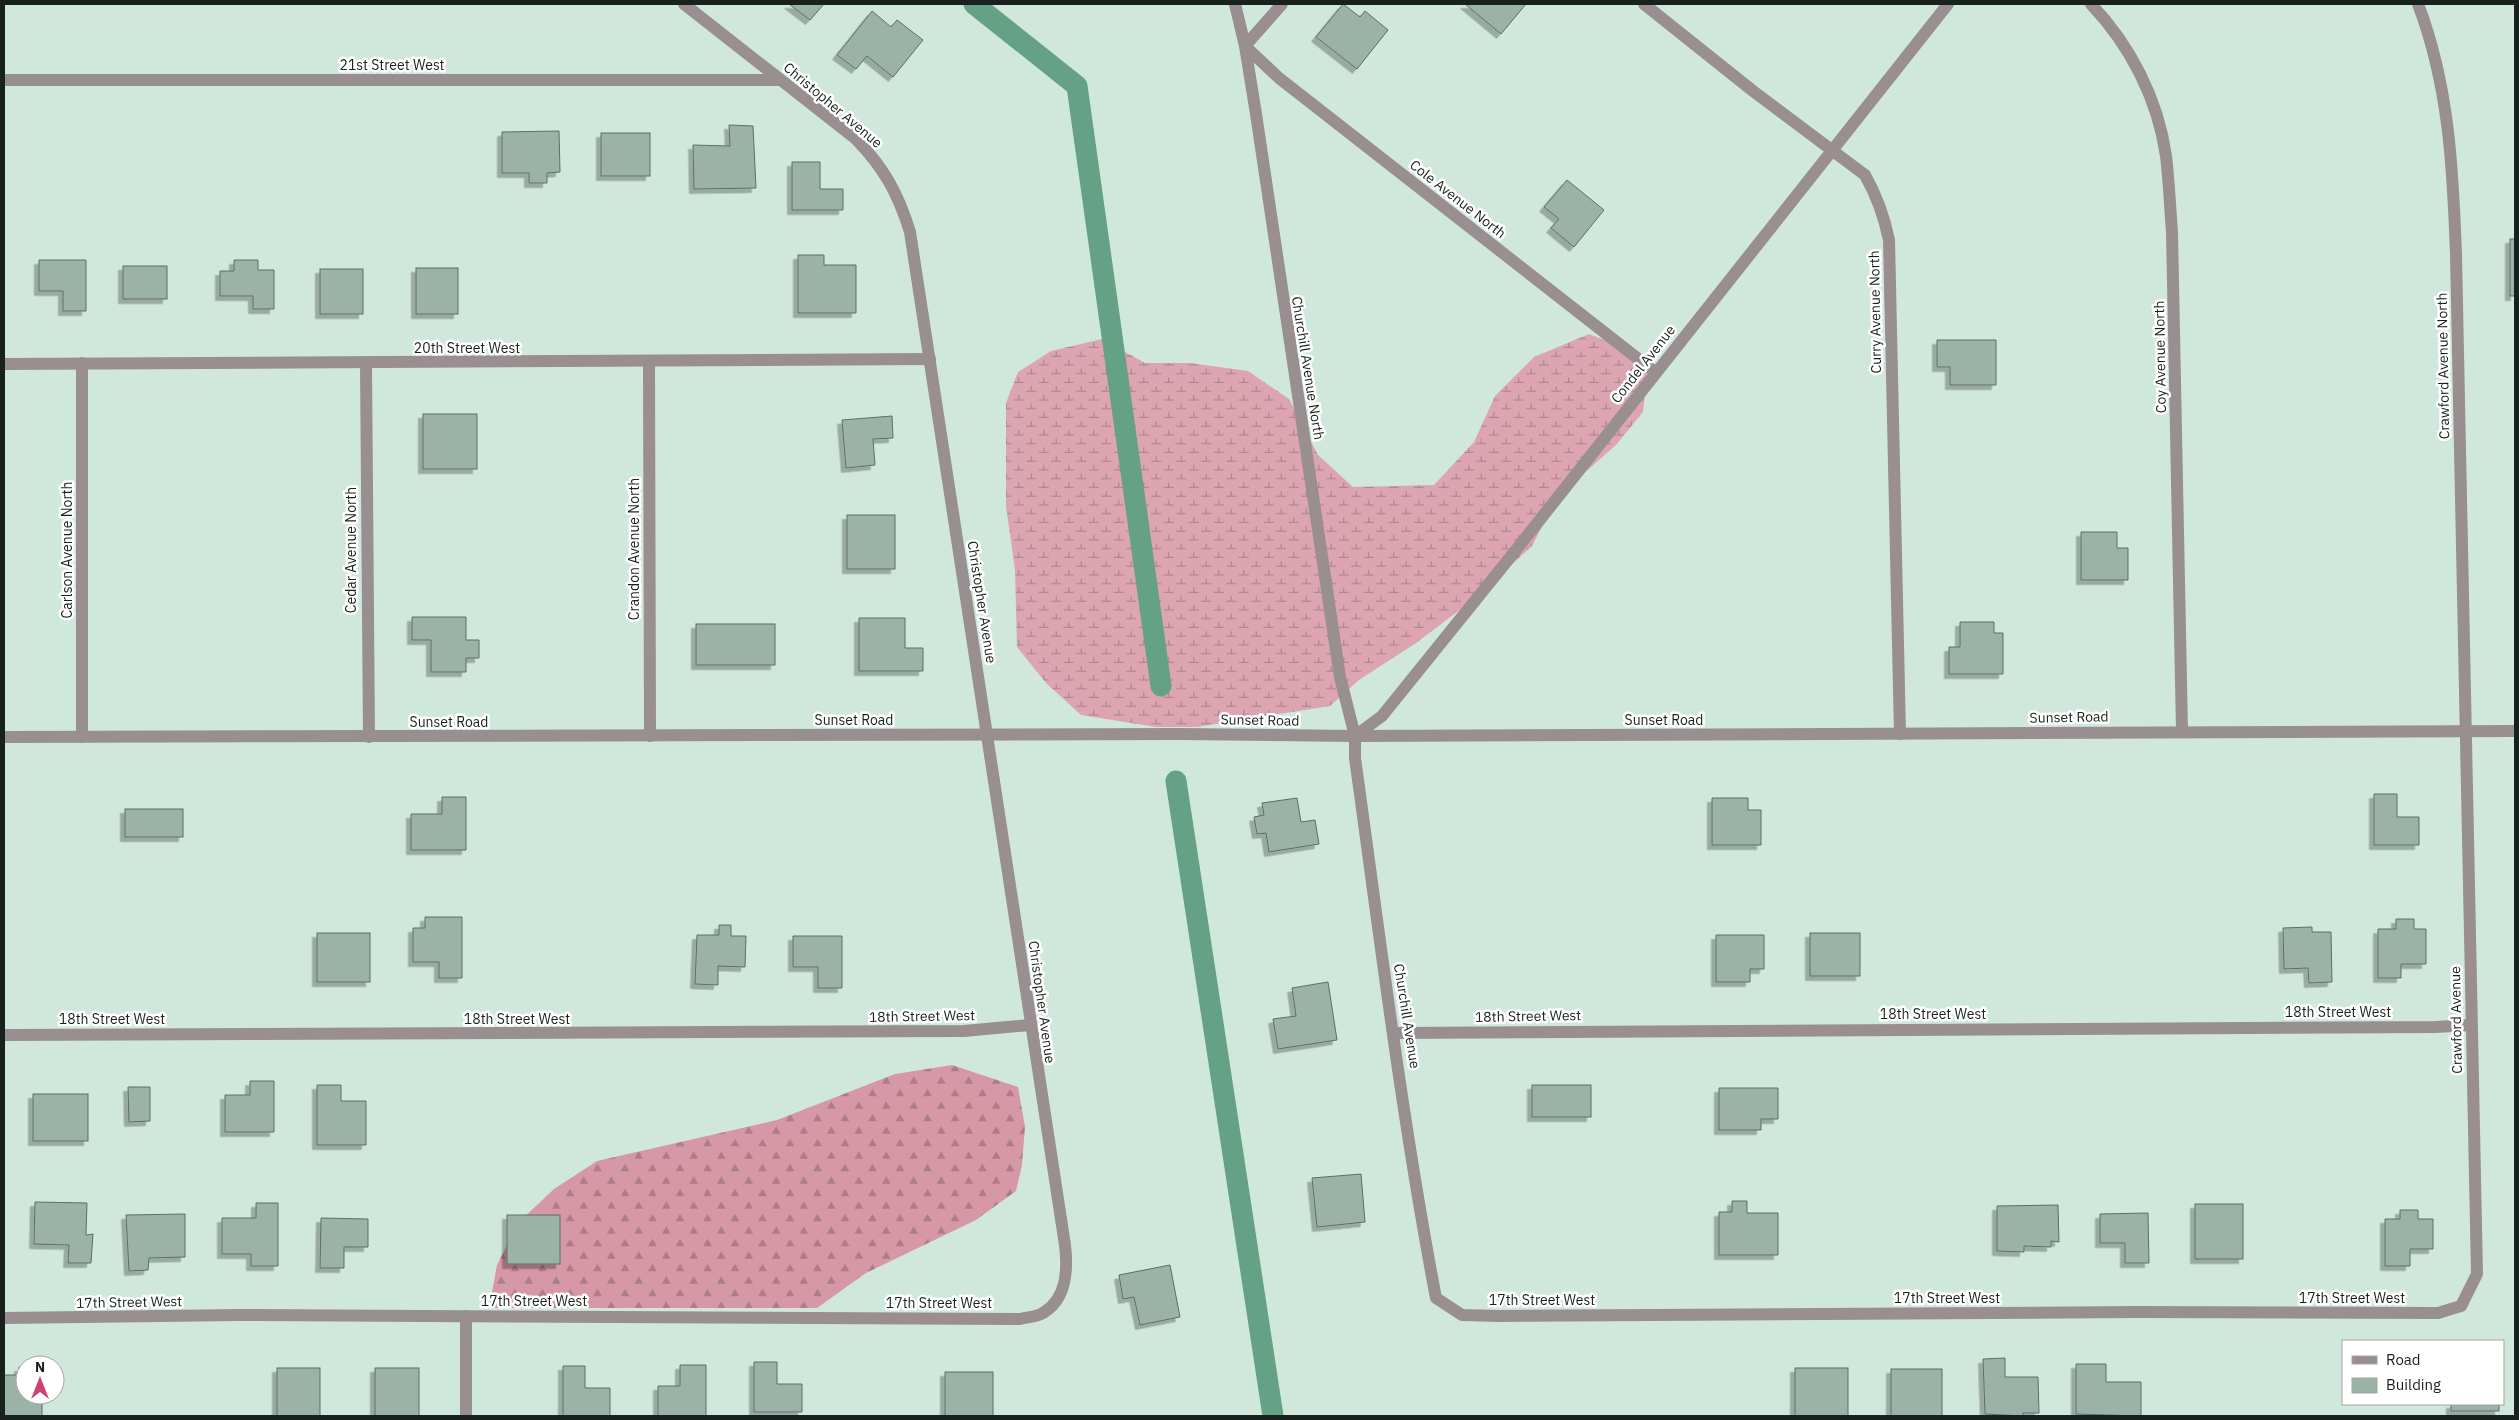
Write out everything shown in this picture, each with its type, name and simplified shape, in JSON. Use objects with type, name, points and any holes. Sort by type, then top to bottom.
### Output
[{"type":"street","name":"Christopher Avenue","points":[[684,4],[856,139],[875,158],[890,180],[902,205],[910,232],[1068,1268],[1059,1299]]},
{"type":"street","name":"Churchill Avenue North","points":[[1235,4],[1245,46],[1340,677],[1355,736]]},
{"type":"street","points":[[1245,46],[1282,4]]},
{"type":"street","name":"Curry Avenue North","points":[[1644,4],[1865,175],[1876,195],[1884,217],[1889,240],[1900,734]]},
{"type":"street","name":"Condel Avenue","points":[[1355,736],[1382,716],[1516,550],[1948,4]]},
{"type":"street","name":"Coy Avenue North","points":[[2091,4],[2114,30],[2142,76],[2161,128],[2166,156],[2172,232],[2182,731]]},
{"type":"street","name":"Crawford Avenue North","points":[[2418,4],[2437,62],[2447,119],[2453,170],[2457,265],[2465,731]]},
{"type":"street","name":"Cole Avenue North","points":[[1245,46],[1279,78],[1655,372]]},
{"type":"street","name":"21st Street West","points":[[4,80],[780,80]]},
{"type":"street","name":"20th Street West","points":[[4,364],[930,359]]},
{"type":"street","name":"Crandon Avenue North","points":[[649,362],[650,736]]},
{"type":"street","name":"Carlson Avenue North","points":[[82,363],[82,737]]},
{"type":"street","name":"Cedar Avenue North","points":[[366,363],[369,737]]},
{"type":"street","name":"Crawford Avenue","points":[[2461,1306],[2477,1274],[2465,731]]},
{"type":"street","name":"Sunset Road","points":[[4,737],[1355,736],[2515,731]]},
{"type":"street","name":"Churchill Avenue","points":[[1355,736],[1355,758],[1394,1032],[1422,1224],[1436,1298]]},
{"type":"street","name":"18th Street West","points":[[4,1034],[964,1032],[1030,1025]]},
{"type":"street","name":"18th Street West","points":[[1394,1032],[2471,1025]]},
{"type":"street","name":"17th Street West","points":[[1436,1298],[1462,1315],[1500,1316],[2128,1312],[2438,1314],[2461,1306]]},
{"type":"street","name":"17th Street West","points":[[4,1318],[466,1316],[1020,1319],[1042,1314],[1059,1299]]},
{"type":"street","points":[[466,1316],[466,1416]]},
{"type":"green space","points":[[1589,334],[1620,346],[1647,373],[1643,412],[1616,445],[1557,497],[1532,546],[1473,600],[1416,643],[1359,680],[1330,706],[1197,727],[1156,727],[1081,715],[1046,683],[1017,647],[1015,570],[1006,506],[1006,403],[1018,372],[1051,351],[1102,339],[1145,363],[1190,363],[1248,371],[1289,399],[1318,455],[1353,487],[1434,485],[1474,442],[1495,396],[1534,357]]},
{"type":"green space","points":[[952,1065],[1018,1087],[1025,1127],[1022,1165],[1016,1191],[976,1220],[866,1273],[817,1308],[489,1308],[497,1265],[518,1223],[554,1189],[597,1161],[777,1120],[895,1074]]},
{"type":"building","points":[[789,4],[824,4],[810,20]]},
{"type":"building","points":[[1343,4],[1360,17],[1365,11],[1388,30],[1357,69],[1316,37]]},
{"type":"building","points":[[1465,4],[1526,4],[1501,34]]},
{"type":"building","points":[[872,11],[891,27],[897,20],[923,40],[893,77],[867,56],[856,69],[837,55]]},
{"type":"building","points":[[729,125],[753,126],[756,188],[694,189],[693,145],[730,146]]},
{"type":"building","points":[[559,131],[560,172],[547,173],[547,183],[529,183],[529,173],[502,173],[502,132]]},
{"type":"building","points":[[601,133],[650,133],[650,176],[601,176]]},
{"type":"building","points":[[792,162],[820,162],[820,189],[843,189],[843,210],[792,210]]},
{"type":"building","points":[[1567,180],[1604,210],[1574,247],[1551,228],[1559,219],[1544,207]]},
{"type":"building","points":[[2510,239],[2515,239],[2515,296],[2510,296]]},
{"type":"building","points":[[798,255],[824,255],[824,265],[856,265],[856,313],[798,313]]},
{"type":"building","points":[[39,260],[86,260],[86,311],[63,311],[63,291],[39,291]]},
{"type":"building","points":[[234,260],[258,260],[258,270],[274,270],[274,309],[253,309],[253,296],[220,296],[220,271],[234,271]]},
{"type":"building","points":[[123,266],[167,266],[167,299],[123,299]]},
{"type":"building","points":[[416,268],[458,268],[458,314],[416,314]]},
{"type":"building","points":[[320,269],[363,269],[363,314],[320,314]]},
{"type":"building","points":[[1937,340],[1996,340],[1996,385],[1950,385],[1950,367],[1937,367]]},
{"type":"building","points":[[423,414],[477,414],[477,469],[423,469]]},
{"type":"building","points":[[892,416],[893,438],[873,439],[875,465],[846,468],[842,420]]},
{"type":"building","points":[[847,515],[895,515],[895,569],[847,569]]},
{"type":"building","points":[[2081,532],[2117,532],[2117,548],[2128,548],[2128,580],[2081,580]]},
{"type":"building","points":[[412,617],[466,617],[466,640],[479,640],[479,658],[466,658],[466,672],[431,672],[431,640],[412,640]]},
{"type":"building","points":[[859,618],[905,618],[905,648],[923,648],[923,671],[859,671]]},
{"type":"building","points":[[1960,622],[1994,622],[1994,633],[2003,633],[2003,674],[1949,674],[1949,647],[1960,647]]},
{"type":"building","points":[[696,624],[775,624],[775,665],[696,665]]},
{"type":"building","points":[[2374,794],[2397,794],[2397,817],[2419,817],[2419,845],[2374,845]]},
{"type":"building","points":[[442,797],[466,797],[466,850],[411,850],[411,814],[442,814]]},
{"type":"building","points":[[1297,798],[1301,822],[1315,820],[1319,844],[1269,852],[1266,833],[1257,834],[1254,817],[1264,815],[1262,803]]},
{"type":"building","points":[[1712,798],[1748,798],[1748,810],[1761,810],[1761,845],[1712,845]]},
{"type":"building","points":[[125,809],[183,809],[183,837],[125,837]]},
{"type":"building","points":[[425,917],[462,917],[462,978],[439,978],[439,962],[413,962],[413,928],[425,928]]},
{"type":"building","points":[[2396,919],[2414,919],[2414,929],[2426,929],[2426,964],[2401,964],[2401,978],[2378,978],[2378,929],[2396,929]]},
{"type":"building","points":[[719,925],[731,925],[731,936],[746,936],[745,967],[718,966],[718,985],[695,984],[697,935],[719,935]]},
{"type":"building","points":[[2312,927],[2312,932],[2331,932],[2332,982],[2309,983],[2308,968],[2284,969],[2283,928]]},
{"type":"building","points":[[317,933],[370,933],[370,982],[317,982]]},
{"type":"building","points":[[1810,933],[1860,933],[1860,976],[1810,976]]},
{"type":"building","points":[[1716,935],[1764,935],[1764,969],[1750,969],[1750,982],[1716,982]]},
{"type":"building","points":[[793,936],[842,936],[842,988],[818,988],[818,967],[793,967]]},
{"type":"building","points":[[1328,982],[1337,1040],[1278,1049],[1273,1019],[1296,1016],[1292,988]]},
{"type":"building","points":[[250,1081],[274,1081],[274,1132],[225,1132],[225,1095],[250,1095]]},
{"type":"building","points":[[317,1085],[341,1085],[341,1101],[366,1101],[366,1145],[317,1145]]},
{"type":"building","points":[[1532,1085],[1591,1085],[1591,1117],[1532,1117]]},
{"type":"building","points":[[128,1087],[150,1087],[150,1121],[129,1122]]},
{"type":"building","points":[[1719,1088],[1778,1088],[1778,1119],[1761,1119],[1761,1130],[1719,1130]]},
{"type":"building","points":[[33,1094],[88,1094],[88,1141],[33,1141]]},
{"type":"building","points":[[1361,1174],[1365,1222],[1317,1227],[1312,1178]]},
{"type":"building","points":[[1732,1201],[1747,1201],[1747,1213],[1778,1213],[1778,1255],[1719,1255],[1719,1212],[1732,1212]]},
{"type":"building","points":[[35,1202],[87,1203],[86,1235],[93,1234],[91,1263],[68,1263],[69,1245],[34,1244]]},
{"type":"building","points":[[256,1203],[278,1203],[278,1266],[251,1266],[251,1254],[222,1254],[222,1218],[256,1218]]},
{"type":"building","points":[[2195,1204],[2243,1204],[2243,1259],[2195,1259]]},
{"type":"building","points":[[2058,1205],[2059,1242],[2051,1241],[2051,1247],[2024,1246],[2024,1252],[1997,1251],[1997,1206]]},
{"type":"building","points":[[2400,1210],[2418,1210],[2418,1219],[2433,1219],[2433,1249],[2410,1249],[2410,1266],[2385,1266],[2385,1219],[2400,1219]]},
{"type":"building","points":[[2148,1213],[2149,1263],[2125,1263],[2125,1243],[2100,1243],[2100,1214]]},
{"type":"building","points":[[185,1214],[185,1257],[149,1258],[148,1270],[129,1271],[126,1215]]},
{"type":"building","points":[[507,1215],[560,1215],[560,1264],[507,1264]]},
{"type":"building","points":[[321,1218],[368,1219],[368,1247],[344,1247],[344,1268],[320,1268]]},
{"type":"building","points":[[1170,1265],[1180,1317],[1140,1325],[1134,1297],[1123,1299],[1119,1275]]},
{"type":"building","points":[[2005,1358],[2005,1377],[2038,1377],[2039,1413],[2023,1413],[2023,1416],[1985,1414],[1983,1359]]},
{"type":"building","points":[[754,1362],[777,1362],[777,1384],[802,1384],[802,1412],[754,1412]]},
{"type":"building","points":[[2076,1364],[2106,1364],[2106,1382],[2141,1382],[2141,1416],[2076,1414]]},
{"type":"building","points":[[680,1365],[706,1365],[706,1416],[658,1416],[658,1386],[680,1386]]},
{"type":"building","points":[[563,1366],[585,1366],[585,1388],[610,1388],[610,1416],[563,1416]]},
{"type":"building","points":[[277,1368],[320,1368],[320,1416],[277,1416]]},
{"type":"building","points":[[375,1368],[419,1368],[419,1416],[375,1416]]},
{"type":"building","points":[[1795,1368],[1848,1368],[1848,1416],[1795,1416]]},
{"type":"building","points":[[1891,1369],[1942,1369],[1942,1416],[1891,1416]]},
{"type":"building","points":[[945,1372],[993,1372],[993,1416],[945,1416]]},
{"type":"building","points":[[4,1375],[15,1375],[15,1405],[42,1405],[42,1416],[4,1416]]},
{"type":"building","points":[[2451,1405],[2499,1405],[2499,1411],[2451,1411]]},
{"type":"waterway","points":[[974,4],[1077,86],[1161,686]]},
{"type":"waterway","points":[[1176,781],[1273,1416]]}]
